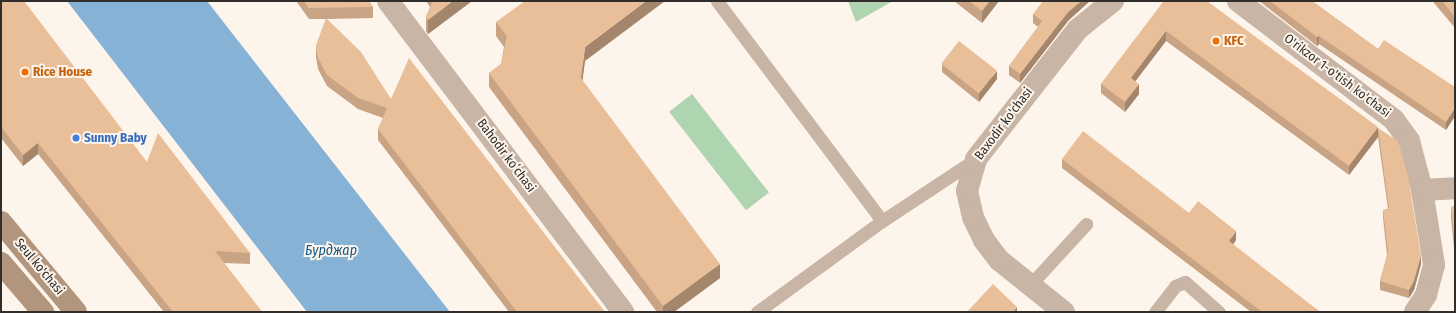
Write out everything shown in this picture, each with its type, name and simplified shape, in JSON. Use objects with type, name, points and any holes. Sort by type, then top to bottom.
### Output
[{"type":"main road","name":"Seul ko'chasi","points":[[1,222],[76,312]]},
{"type":"main road","name":"Seul ko'chasi","points":[[1,263],[43,312]]},
{"type":"street","name":"Bahodir koʻchasi","points":[[388,1],[623,312]]},
{"type":"street","name":"Baxodir ko'chasi","points":[[1064,312],[999,260],[984,240],[973,217],[967,191],[976,159],[1078,29],[1113,1]]},
{"type":"street","name":"O'rikzor 1-o'tish ko'chasi","points":[[1238,1],[1394,120],[1409,141],[1422,190],[1434,265],[1426,295],[1415,312]]},
{"type":"street","points":[[1422,190],[1455,188]]},
{"type":"lane","points":[[717,1],[882,221]]},
{"type":"lane","points":[[757,312],[882,221],[976,159]]},
{"type":"lane","points":[[1030,285],[1086,224]]},
{"type":"lane","points":[[1155,312],[1175,286],[1185,282],[1219,312]]},
{"type":"green space","points":[[848,1],[893,1],[856,22]]},
{"type":"green space","points":[[692,94],[769,193],[746,210],[669,112]]},
{"type":"water","name":"Бурджар","points":[[67,1],[207,1],[450,312],[307,312]]},
{"type":"building","points":[[1,1],[24,1],[147,162],[158,133],[250,253],[215,251],[262,312],[173,312],[38,143],[23,155],[1,127]]},
{"type":"building","points":[[304,1],[369,1],[373,7],[309,8]]},
{"type":"building","points":[[433,1],[453,1],[428,20],[426,17]]},
{"type":"building","points":[[525,1],[646,1],[585,47],[581,78],[720,264],[663,306],[489,73],[501,64],[507,36],[496,22]]},
{"type":"building","points":[[969,1],[990,1],[982,11]]},
{"type":"building","points":[[1043,1],[1081,1],[1068,12],[1020,74],[1009,66],[1042,21],[1033,14]]},
{"type":"building","points":[[1164,1],[1207,1],[1378,127],[1349,166],[1166,31],[1131,78],[1139,84],[1125,102],[1101,84]]},
{"type":"building","points":[[1270,1],[1312,1],[1378,49],[1384,40],[1455,87],[1455,108],[1446,122],[1319,36],[1317,37]]},
{"type":"building","points":[[1442,1],[1455,1],[1455,17]]},
{"type":"building","points":[[326,18],[361,52],[391,99],[409,58],[605,312],[517,312],[378,129],[387,108],[358,98],[327,75],[318,58],[316,46]]},
{"type":"building","points":[[959,41],[997,71],[979,93],[941,64]]},
{"type":"building","points":[[1378,128],[1398,141],[1408,176],[1421,256],[1414,281],[1409,290],[1380,281],[1388,252],[1383,210],[1389,209]]},
{"type":"building","points":[[1083,131],[1189,213],[1198,201],[1236,231],[1229,241],[1320,312],[1262,312],[1062,159]]},
{"type":"building","points":[[1455,206],[1455,246],[1451,207]]},
{"type":"building","points":[[993,284],[1017,307],[1013,312],[967,312]]},
{"type":"place","name":"KFC","points":[[1216,41]]},
{"type":"place","name":"Rice House","points":[[25,72]]},
{"type":"place","name":"Sunny Baby","points":[[76,138]]}]
